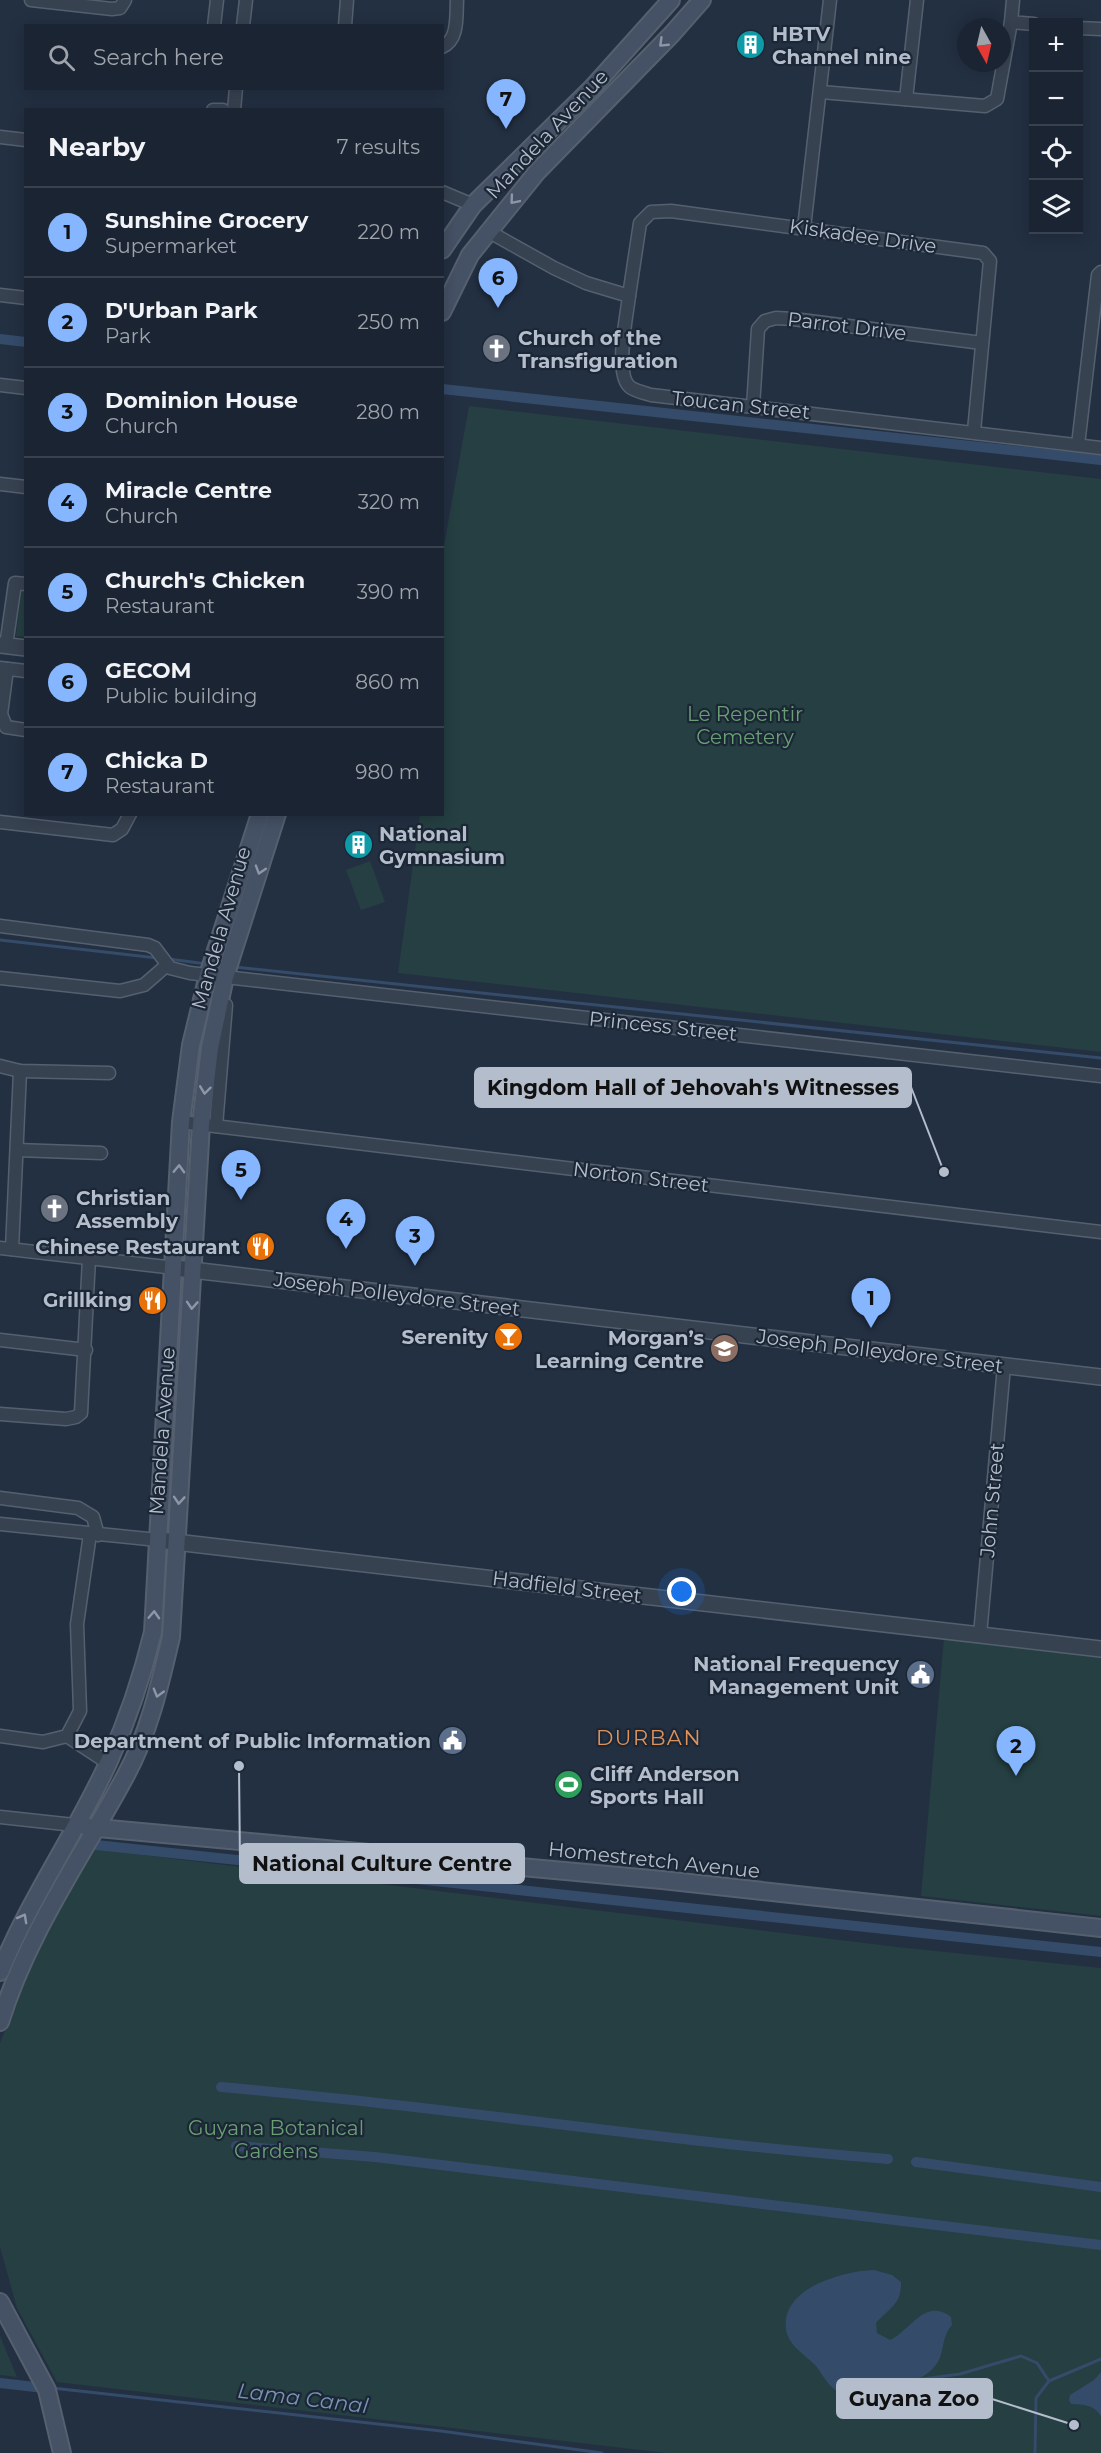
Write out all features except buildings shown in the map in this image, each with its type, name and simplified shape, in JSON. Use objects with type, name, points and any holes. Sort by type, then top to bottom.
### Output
[{"type":"main road","name":"Mandela Avenue","points":[[444,247],[473,205],[598,82],[671,0]]},
{"type":"main road","name":"Mandela Avenue","points":[[444,308],[470,255],[490,228],[537,172],[672,34],[702,0]]},
{"type":"main road","name":"Mandela Avenue","points":[[0,2022],[38,1928],[127,1774],[158,1696],[171,1637],[194,1270],[208,1125],[210,1048],[220,970],[259,816]]},
{"type":"main road","name":"Mandela Avenue","points":[[0,1972],[18,1927],[108,1763],[139,1689],[153,1632],[175,1268],[181,1122],[191,1045],[276,816]]},
{"type":"main road","name":"Homestretch Avenue","points":[[74,1825],[662,1880],[1101,1928]]},
{"type":"main road","points":[[0,2302],[37,2369],[52,2408],[62,2453]]},
{"type":"street","points":[[31,0],[111,9],[120,8],[125,0]]},
{"type":"street","points":[[214,24],[217,0]]},
{"type":"street","points":[[243,24],[246,0]]},
{"type":"street","points":[[345,24],[347,0]]},
{"type":"street","points":[[444,46],[451,42],[454,36],[457,0]]},
{"type":"street","points":[[804,228],[830,0]]},
{"type":"street","points":[[906,99],[917,0]]},
{"type":"street","points":[[1013,0],[1011,22],[1029,24]]},
{"type":"street","points":[[1083,28],[1101,29]]},
{"type":"street","points":[[821,92],[985,106],[993,104],[997,99],[1002,72]]},
{"type":"street","points":[[234,108],[236,90]]},
{"type":"street","points":[[0,137],[24,140]]},
{"type":"street","points":[[444,193],[473,205]]},
{"type":"street","name":"Kiskadee Drive","points":[[629,296],[640,223],[651,212],[671,212],[804,228],[983,253],[990,261],[974,431]]},
{"type":"street","points":[[490,228],[495,236],[554,268],[586,283],[629,296]]},
{"type":"street","points":[[1078,445],[1095,357],[1098,275],[1101,272]]},
{"type":"street","points":[[0,295],[24,298]]},
{"type":"street","name":"Toucan Street","points":[[629,296],[622,365],[623,378],[630,388],[651,395],[974,431],[1101,448]]},
{"type":"street","name":"Parrot Drive","points":[[753,407],[758,329],[765,321],[776,318],[823,321],[982,343]]},
{"type":"street","points":[[0,385],[24,388]]},
{"type":"street","points":[[0,484],[24,487]]},
{"type":"street","points":[[24,584],[15,583],[3,645],[24,648]]},
{"type":"street","points":[[24,671],[4,669],[1,718],[6,727],[24,730]]},
{"type":"street","points":[[0,822],[113,835],[125,826],[130,816]]},
{"type":"street","points":[[0,926],[154,948],[166,964],[144,985],[120,991],[0,978]]},
{"type":"street","name":"Princess Street","points":[[166,964],[176,970],[220,970],[1101,1076]]},
{"type":"street","points":[[0,1066],[20,1071],[109,1073]]},
{"type":"street","points":[[20,1071],[17,1150],[6,1248],[175,1268]]},
{"type":"street","name":"Norton Street","points":[[181,1122],[1101,1232]]},
{"type":"street","points":[[17,1150],[101,1153]]},
{"type":"street","points":[[0,1414],[66,1419],[78,1416],[82,1410],[89,1258]]},
{"type":"street","name":"Joseph Polleydore Street","points":[[175,1268],[1101,1377]]},
{"type":"street","points":[[0,1340],[86,1350]]},
{"type":"street","name":"John Street","points":[[980,1635],[1004,1366]]},
{"type":"street","points":[[0,1498],[78,1508],[93,1517],[94,1534],[77,1624],[80,1711],[67,1736]]},
{"type":"street","points":[[0,1524],[158,1540]]},
{"type":"street","name":"Hadfield Street","points":[[158,1540],[1101,1649]]},
{"type":"street","points":[[0,1736],[43,1742],[67,1736],[108,1763]]},
{"type":"street","points":[[0,1817],[74,1825]]},
{"type":"green space","name":"Le Repentir Cemetery","points":[[469,406],[1101,479],[1101,1052],[398,973],[420,816],[444,816],[444,545]]},
{"type":"green space","points":[[21,591],[24,591],[24,637],[16,636]]},
{"type":"green space","points":[[370,861],[385,902],[361,910],[346,870]]},
{"type":"green space","points":[[944,1638],[1101,1656],[1101,1916],[921,1896]]},
{"type":"green space","name":"Guyana Botanical Gardens","points":[[93,1849],[897,1947],[1101,1968],[1101,2453],[666,2453],[57,2382],[17,2308],[0,2247],[0,2043],[41,1942]]},
{"type":"green space","points":[[0,2336],[17,2377],[0,2375]]},
{"type":"water","points":[[874,2270],[892,2275],[901,2282],[897,2301],[876,2323],[877,2333],[890,2340],[918,2318],[933,2311],[942,2312],[951,2317],[952,2325],[945,2337],[939,2361],[921,2377],[910,2383],[883,2391],[843,2393],[831,2386],[814,2364],[790,2340],[786,2329],[787,2314],[793,2302],[817,2284],[847,2274]]},
{"type":"water","points":[[1101,2372],[1101,2416],[1091,2407],[1071,2404],[1069,2400],[1070,2395],[1094,2380]]},
{"type":"waterway","points":[[0,339],[24,342]]},
{"type":"waterway","points":[[444,389],[1101,460]]},
{"type":"waterway","points":[[0,940],[157,958]]},
{"type":"waterway","points":[[169,959],[207,964]]},
{"type":"waterway","points":[[235,967],[1101,1058]]},
{"type":"waterway","points":[[96,1845],[1101,1952]]},
{"type":"waterway","points":[[221,2087],[804,2152],[888,2159]]},
{"type":"waterway","points":[[236,2146],[375,2157],[1101,2245]]},
{"type":"waterway","points":[[916,2162],[1101,2187]]},
{"type":"waterway","points":[[915,2380],[960,2374],[1021,2356],[1037,2363],[1049,2381]]},
{"type":"waterway","points":[[1035,2453],[1036,2398],[1049,2381],[1101,2359]]},
{"type":"waterway","name":"Lama Canal","points":[[0,2383],[35,2387]]},
{"type":"waterway","name":"Lama Canal","points":[[52,2388],[441,2431],[602,2453]]},
{"type":"place","name":"HBTV Channel nine","points":[[751,45]]},
{"type":"place","name":"Chicka D","points":[[506,129]]},
{"type":"place","name":"GECOM","points":[[498,308]]},
{"type":"place","name":"Church of the Transfiguration","points":[[497,349]]},
{"type":"place","name":"National Gymnasium","points":[[358,845]]},
{"type":"place","name":"Kingdom Hall of Jehovah's Witnesses","points":[[944,1172]]},
{"type":"place","name":"Church's Chicken","points":[[241,1200]]},
{"type":"place","name":"Christian Assembly","points":[[55,1209]]},
{"type":"place","name":"Chinese Restaurant","points":[[261,1247]]},
{"type":"place","name":"Miracle Centre","points":[[346,1249]]},
{"type":"place","name":"Dominion House","points":[[415,1266]]},
{"type":"place","name":"Grillking","points":[[153,1300]]},
{"type":"place","name":"Sunshine Grocery","points":[[871,1328]]},
{"type":"place","name":"Serenity","points":[[509,1337]]},
{"type":"place","name":"Morgan’s Learning Centre","points":[[725,1349]]},
{"type":"place","name":"National Frequency Management Unit","points":[[920,1675]]},
{"type":"place","name":"Department of Public Information","points":[[452,1741]]},
{"type":"place","name":"National Culture Centre","points":[[239,1766]]},
{"type":"place","name":"D'Urban Park","points":[[1016,1776]]},
{"type":"place","name":"Cliff Anderson Sports Hall","points":[[569,1785]]},
{"type":"place","name":"Guyana Zoo","points":[[1074,2425]]},
{"type":"district","name":"DURBAN","points":[[649,1737]]}]
